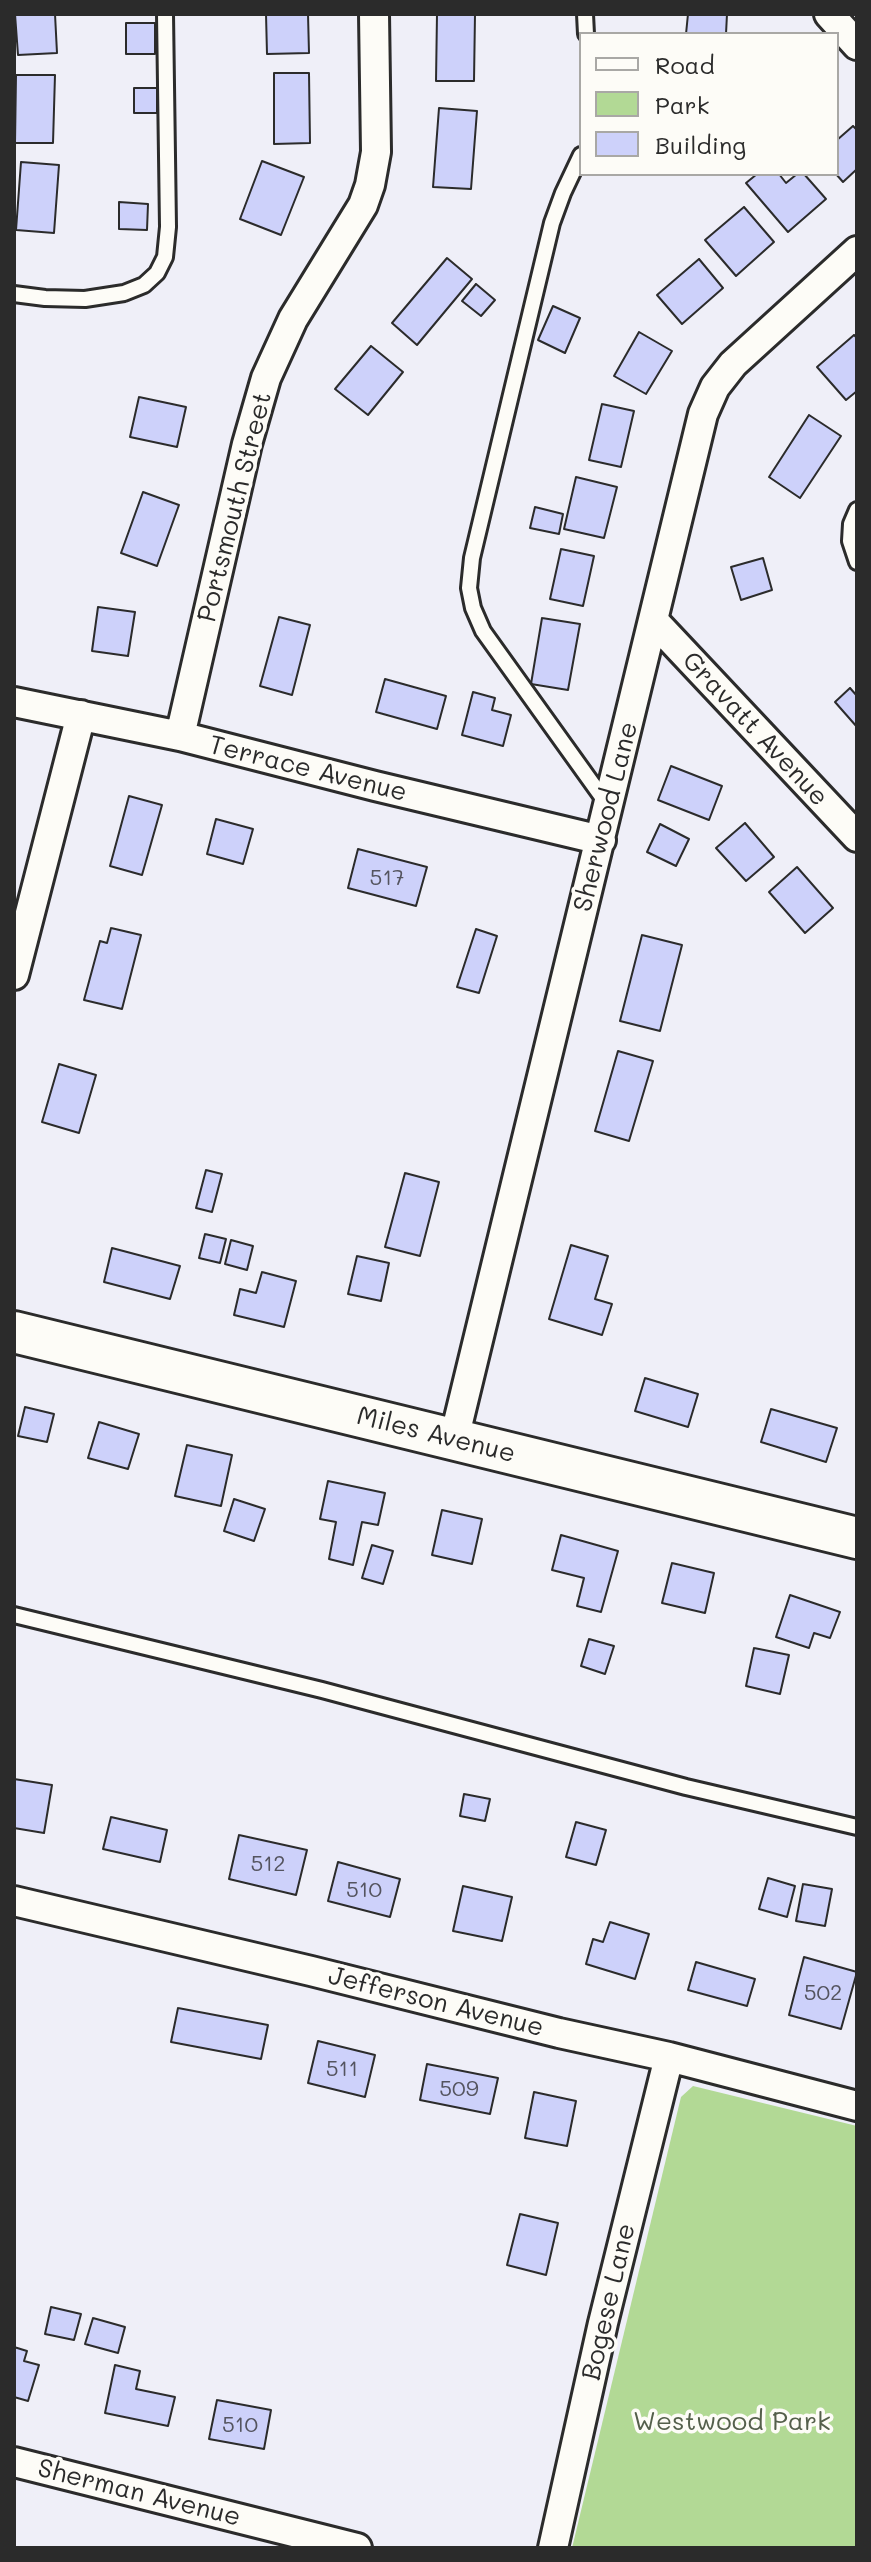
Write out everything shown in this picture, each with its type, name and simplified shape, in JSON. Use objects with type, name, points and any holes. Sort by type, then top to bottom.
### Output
[{"type":"street","name":"Portsmouth Street","points":[[180,736],[247,444],[266,378],[293,319],[363,205],[370,185],[376,152],[374,14]]},
{"type":"street","points":[[829,14],[857,45]]},
{"type":"street","name":"Sherwood Lane","points":[[454,1439],[703,414],[715,387],[733,364],[857,251]]},
{"type":"street","name":"Gravatt Avenue","points":[[653,620],[856,832]]},
{"type":"street","name":"Terrace Avenue","points":[[14,702],[180,736],[601,840]]},
{"type":"street","points":[[14,975],[81,715]]},
{"type":"street","name":"Miles Avenue","points":[[14,1332],[857,1538]]},
{"type":"street","name":"Jefferson Avenue","points":[[14,1901],[669,2057],[857,2106]]},
{"type":"street","name":"Bogese Lane","points":[[553,2548],[603,2323],[669,2057]]},
{"type":"street","name":"Sherman Avenue","points":[[14,2462],[357,2548]]},
{"type":"lane","points":[[14,294],[85,299],[124,293],[144,285],[157,273],[165,257],[168,227],[165,14]]},
{"type":"lane","points":[[579,159],[552,223],[472,558],[469,588],[483,631],[609,807]]},
{"type":"lane","points":[[857,510],[851,524],[850,541],[857,562]]},
{"type":"lane","points":[[14,1615],[322,1690],[686,1787],[857,1827]]},
{"type":"green space","name":"Westwood Park","points":[[693,2086],[857,2126],[857,2548],[572,2548],[681,2097]]},
{"type":"building","points":[[15,14],[55,14],[57,53],[18,55]]},
{"type":"building","points":[[266,14],[308,14],[309,53],[267,54]]},
{"type":"building","points":[[437,14],[475,14],[474,81],[436,81]]},
{"type":"building","points":[[688,14],[727,14],[726,32],[686,32]]},
{"type":"building","points":[[126,23],[155,23],[155,54],[126,54]]},
{"type":"building","points":[[274,73],[309,73],[310,143],[274,144]]},
{"type":"building","points":[[16,75],[55,75],[53,143],[15,143]]},
{"type":"building","points":[[134,88],[157,88],[157,113],[134,113]]},
{"type":"building","points":[[439,108],[477,111],[471,189],[433,187]]},
{"type":"building","points":[[853,126],[857,130],[857,169],[843,182],[838,176],[839,138]]},
{"type":"building","points":[[262,161],[304,177],[281,235],[240,219]]},
{"type":"building","points":[[21,162],[59,165],[54,233],[16,230]]},
{"type":"building","points":[[755,176],[781,176],[786,183],[795,176],[806,176],[826,199],[788,232],[746,183]]},
{"type":"building","points":[[119,202],[148,204],[147,230],[119,229]]},
{"type":"building","points":[[744,207],[774,242],[736,276],[705,240]]},
{"type":"building","points":[[447,258],[472,279],[417,345],[392,323]]},
{"type":"building","points":[[699,259],[723,288],[682,324],[657,295]]},
{"type":"building","points":[[476,284],[495,300],[481,316],[462,301]]},
{"type":"building","points":[[553,306],[580,318],[565,353],[538,340]]},
{"type":"building","points":[[639,332],[672,351],[646,394],[614,376]]},
{"type":"building","points":[[854,335],[857,338],[857,391],[846,400],[817,367]]},
{"type":"building","points":[[371,346],[403,372],[368,415],[335,389]]},
{"type":"building","points":[[139,397],[186,407],[177,447],[130,437]]},
{"type":"building","points":[[602,404],[634,411],[621,467],[589,460]]},
{"type":"building","points":[[809,415],[841,436],[800,498],[769,477]]},
{"type":"building","points":[[576,477],[617,487],[604,538],[564,529]]},
{"type":"building","points":[[143,492],[179,505],[157,566],[121,553]]},
{"type":"building","points":[[535,507],[563,514],[559,534],[530,528]]},
{"type":"building","points":[[561,549],[594,556],[583,606],[550,599]]},
{"type":"building","points":[[763,558],[772,590],[741,600],[731,567]]},
{"type":"building","points":[[98,607],[135,612],[128,656],[92,651]]},
{"type":"building","points":[[279,617],[310,625],[292,695],[260,686]]},
{"type":"building","points":[[542,618],[580,624],[568,690],[531,684]]},
{"type":"building","points":[[385,679],[446,696],[437,729],[376,712]]},
{"type":"building","points":[[850,688],[857,696],[857,727],[835,702]]},
{"type":"building","points":[[473,692],[495,698],[492,710],[511,715],[503,746],[462,735]]},
{"type":"building","points":[[671,766],[722,786],[709,820],[658,800]]},
{"type":"building","points":[[129,796],[162,805],[142,875],[110,866]]},
{"type":"building","points":[[216,819],[253,829],[243,864],[207,854]]},
{"type":"building","points":[[745,823],[774,857],[746,881],[716,848]]},
{"type":"building","points":[[660,824],[689,839],[676,866],[647,852]]},
{"type":"building","points":[[358,849],[427,867],[416,906],[348,888]]},
{"type":"building","points":[[797,867],[833,908],[805,933],[769,892]]},
{"type":"building","points":[[111,928],[141,935],[122,1009],[84,1000],[100,941],[107,943]]},
{"type":"building","points":[[476,929],[497,936],[479,993],[457,987]]},
{"type":"building","points":[[642,935],[682,945],[660,1031],[620,1021]]},
{"type":"building","points":[[618,1051],[653,1061],[629,1141],[595,1131]]},
{"type":"building","points":[[59,1064],[96,1075],[79,1133],[42,1122]]},
{"type":"building","points":[[206,1170],[222,1174],[212,1212],[196,1208]]},
{"type":"building","points":[[405,1173],[439,1182],[420,1256],[385,1247]]},
{"type":"building","points":[[205,1234],[226,1239],[220,1263],[199,1258]]},
{"type":"building","points":[[231,1240],[253,1246],[247,1270],[225,1264]]},
{"type":"building","points":[[571,1245],[608,1256],[595,1299],[612,1304],[602,1335],[549,1319]]},
{"type":"building","points":[[112,1248],[180,1266],[170,1299],[104,1282]]},
{"type":"building","points":[[357,1256],[389,1263],[381,1301],[348,1294]]},
{"type":"building","points":[[262,1272],[296,1281],[284,1327],[234,1315],[240,1289],[256,1293]]},
{"type":"building","points":[[645,1378],[698,1394],[688,1427],[635,1411]]},
{"type":"building","points":[[25,1407],[54,1414],[47,1442],[18,1436]]},
{"type":"building","points":[[771,1409],[837,1428],[826,1462],[761,1442]]},
{"type":"building","points":[[99,1422],[139,1434],[128,1469],[88,1458]]},
{"type":"building","points":[[187,1445],[232,1455],[221,1506],[175,1496]]},
{"type":"building","points":[[328,1481],[385,1493],[378,1525],[362,1522],[353,1565],[329,1559],[336,1522],[320,1519]]},
{"type":"building","points":[[234,1499],[265,1509],[254,1541],[224,1531]]},
{"type":"building","points":[[442,1510],[482,1519],[472,1564],[432,1555]]},
{"type":"building","points":[[561,1535],[618,1551],[601,1612],[577,1606],[584,1578],[552,1570]]},
{"type":"building","points":[[372,1545],[393,1551],[383,1584],[362,1578]]},
{"type":"building","points":[[672,1563],[714,1573],[705,1613],[662,1603]]},
{"type":"building","points":[[790,1595],[840,1612],[830,1638],[814,1633],[809,1648],[776,1637]]},
{"type":"building","points":[[589,1639],[614,1646],[605,1674],[581,1666]]},
{"type":"building","points":[[754,1648],[789,1655],[780,1694],[746,1686]]},
{"type":"building","points":[[14,1779],[52,1785],[44,1833],[14,1828]]},
{"type":"building","points":[[464,1794],[490,1799],[485,1821],[460,1816]]},
{"type":"building","points":[[111,1817],[167,1830],[160,1862],[103,1849]]},
{"type":"building","points":[[576,1822],[606,1830],[596,1865],[566,1857]]},
{"type":"building","points":[[239,1835],[307,1850],[296,1895],[229,1879]]},
{"type":"building","points":[[338,1862],[400,1879],[390,1917],[328,1901]]},
{"type":"building","points":[[768,1878],[795,1886],[787,1917],[759,1909]]},
{"type":"building","points":[[803,1884],[832,1889],[825,1926],[796,1921]]},
{"type":"building","points":[[463,1886],[512,1897],[502,1941],[453,1931]]},
{"type":"building","points":[[610,1922],[649,1934],[635,1979],[586,1964],[593,1939],[603,1942]]},
{"type":"building","points":[[804,1957],[857,1972],[841,2029],[789,2015]]},
{"type":"building","points":[[696,1962],[755,1979],[747,2006],[688,1990]]},
{"type":"building","points":[[178,2008],[268,2025],[261,2059],[171,2042]]},
{"type":"building","points":[[318,2041],[375,2055],[365,2097],[308,2083]]},
{"type":"building","points":[[427,2064],[498,2078],[490,2114],[420,2100]]},
{"type":"building","points":[[534,2092],[576,2101],[567,2146],[525,2138]]},
{"type":"building","points":[[520,2214],[558,2223],[546,2275],[507,2265]]},
{"type":"building","points":[[51,2307],[81,2314],[74,2340],[45,2334]]},
{"type":"building","points":[[93,2318],[125,2327],[118,2353],[85,2344]]},
{"type":"building","points":[[14,2347],[27,2351],[24,2361],[39,2365],[28,2401],[14,2397]]},
{"type":"building","points":[[115,2365],[140,2371],[136,2389],[175,2397],[168,2426],[105,2413]]},
{"type":"building","points":[[217,2400],[271,2410],[264,2449],[209,2439]]}]
